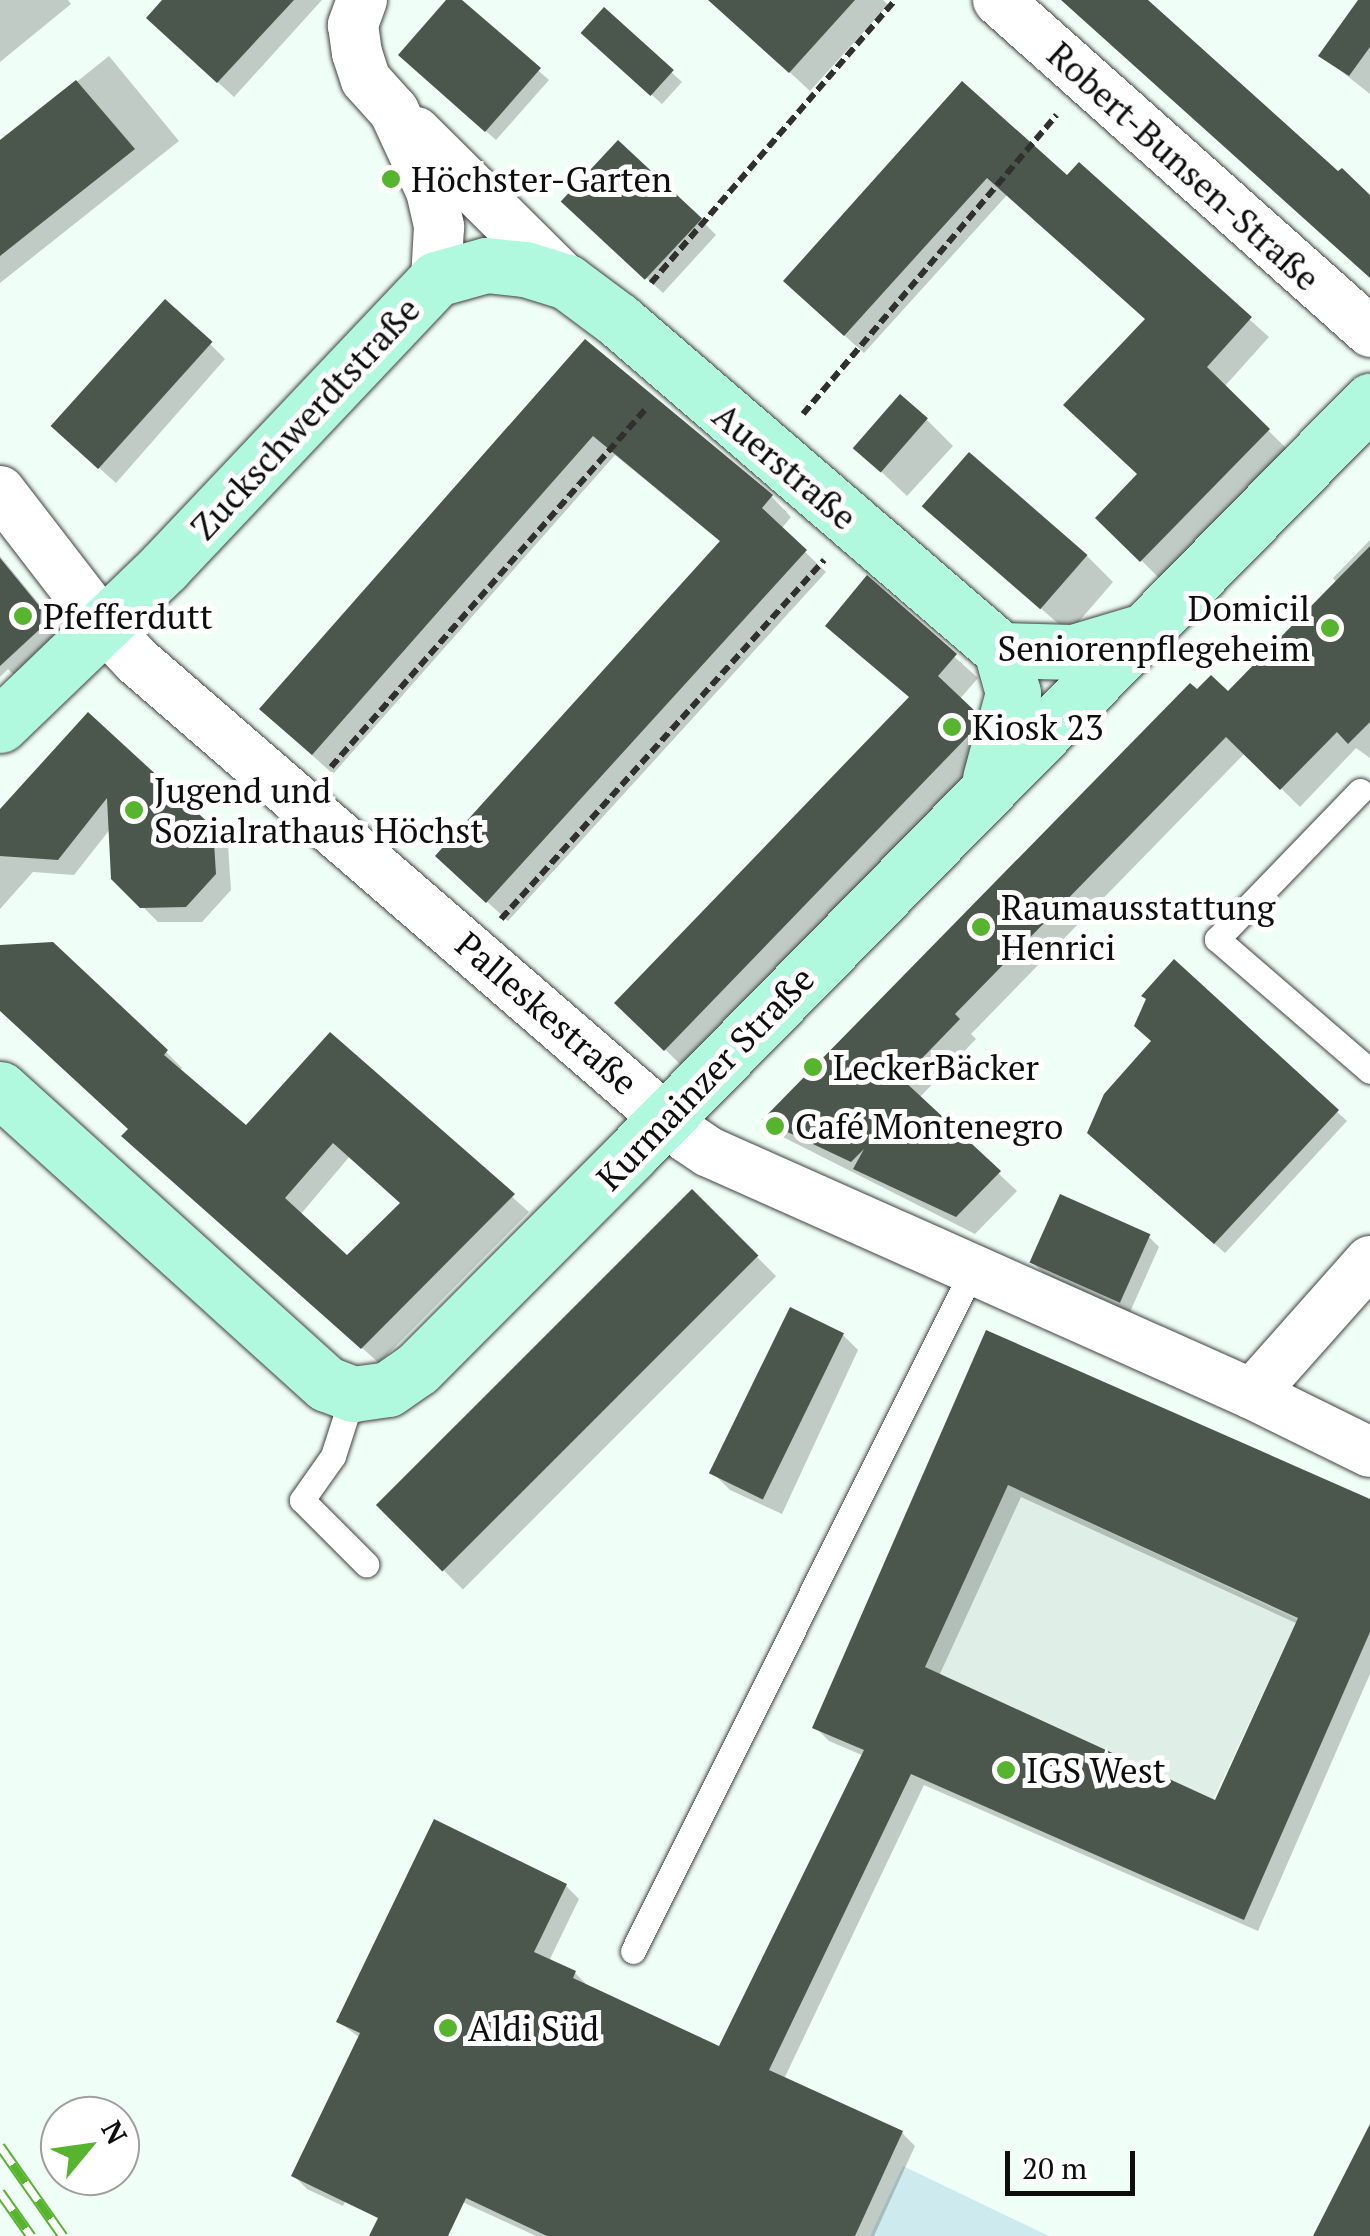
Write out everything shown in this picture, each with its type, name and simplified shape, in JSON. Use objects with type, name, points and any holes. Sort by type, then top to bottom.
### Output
[{"type":"main road","name":"Auerstraße","points":[[436,279],[486,265],[525,268],[567,282],[618,320],[1002,650]]},
{"type":"main road","name":"Zuckschwerdtstraße","points":[[0,725],[104,626],[436,279]]},
{"type":"main road","name":"Kurmainzer Straße","points":[[353,1394],[388,1389],[417,1370],[1370,401]]},
{"type":"main road","points":[[989,785],[1012,693],[1002,650],[1073,652],[1145,630]]},
{"type":"main road","points":[[0,1088],[327,1384],[353,1394]]},
{"type":"street","name":"Zuckschwerdtstraße","points":[[362,0],[353,25],[357,53],[366,80],[394,111],[431,191],[439,227],[436,279]]},
{"type":"street","name":"Robert-Bunsen-Straße","points":[[998,0],[1370,332]]},
{"type":"street","name":"Auerstraße","points":[[394,111],[567,282]]},
{"type":"street","name":"Palleskestraße","points":[[0,491],[104,626],[137,661],[709,1152],[1252,1394],[1370,1452]]},
{"type":"street","points":[[1252,1394],[1370,1261]]},
{"type":"lane","points":[[1360,790],[1216,940],[1370,1071]]},
{"type":"lane","points":[[633,1951],[972,1269]]},
{"type":"lane","points":[[353,1394],[333,1456],[302,1500],[366,1564]]},
{"type":"path","points":[[618,320],[895,0]]},
{"type":"path","points":[[770,453],[1088,80]]},
{"type":"path","points":[[301,802],[676,373]]},
{"type":"path","points":[[473,950],[855,526]]},
{"type":"shaded area","points":[[1008,1485],[1297,1620],[1213,1801],[923,1666]]},
{"type":"shaded area","points":[[903,2166],[1049,2236],[870,2236]]},
{"type":"building","points":[[162,0],[294,0],[217,83],[146,18]]},
{"type":"building","points":[[446,0],[462,0],[541,68],[485,132],[398,55]]},
{"type":"building","points":[[708,0],[855,0],[789,73]]},
{"type":"building","points":[[1061,0],[1148,0],[1338,171],[1342,168],[1370,195],[1370,278]]},
{"type":"building","points":[[1358,0],[1370,0],[1370,47],[1349,76],[1318,56]]},
{"type":"building","points":[[604,7],[674,70],[650,96],[581,33]]},
{"type":"building","points":[[76,80],[135,149],[0,256],[0,140]]},
{"type":"building","points":[[962,81],[1067,175],[1079,162],[1252,317],[1207,367],[1270,429],[1140,562],[1095,518],[1137,474],[1063,405],[1145,319],[987,178],[844,336],[783,281]]},
{"type":"building","points":[[618,140],[702,218],[645,280],[561,201]]},
{"type":"building","points":[[165,299],[213,342],[98,469],[51,426]]},
{"type":"building","points":[[585,339],[773,495],[762,508],[807,550],[486,903],[435,856],[720,541],[593,436],[312,755],[259,709]]},
{"type":"building","points":[[900,394],[928,418],[881,473],[853,448]]},
{"type":"building","points":[[969,452],[1087,555],[1040,609],[922,506]]},
{"type":"building","points":[[1370,546],[1370,722],[1348,744],[1337,732],[1280,790],[1226,737],[955,1014],[960,1019],[902,1079],[1001,1171],[956,1217],[853,1169],[864,1149],[851,1162],[762,1120],[1190,683],[1197,689],[1211,675],[1228,691]]},
{"type":"building","points":[[0,558],[41,608],[40,629],[0,666]]},
{"type":"building","points":[[867,575],[957,654],[938,676],[976,712],[970,734],[664,1051],[614,1003],[909,697],[825,626]]},
{"type":"building","points":[[88,712],[213,827],[216,874],[186,907],[140,908],[111,879],[107,798],[58,860],[0,856],[0,809]]},
{"type":"building","points":[[53,942],[168,1050],[164,1055],[246,1125],[330,1032],[515,1194],[361,1349],[121,1136],[128,1129],[0,1011],[0,945]],"holes":[[[333,1143],[400,1203],[347,1255],[285,1198]]]},
{"type":"building","points":[[1174,959],[1339,1110],[1214,1244],[1087,1133],[1104,1094],[1151,1041],[1134,1026],[1146,999],[1141,996]]},
{"type":"building","points":[[692,1189],[758,1255],[442,1572],[376,1505]]},
{"type":"building","points":[[1060,1194],[1150,1234],[1120,1303],[1029,1263]]},
{"type":"building","points":[[790,1307],[844,1333],[763,1500],[709,1473]]},
{"type":"building","points":[[986,1330],[1370,1499],[1370,1632],[1244,1920],[911,1774],[769,2070],[903,2131],[855,2236],[547,2236],[466,2198],[448,2236],[369,2236],[378,2218],[291,2176],[360,2033],[336,2022],[434,1819],[567,1884],[534,1952],[576,1971],[573,1978],[719,2046],[864,1750],[812,1728]],"holes":[[[1008,1485],[1298,1618],[1215,1800],[925,1667]]]},
{"type":"building","points":[[1370,2124],[1370,2236],[1313,2236]]},
{"type":"railway","points":[[0,2146],[63,2236]]},
{"type":"railway","points":[[0,2192],[31,2236]]},
{"type":"place","name":"Höchster-Garten","points":[[391,179]]},
{"type":"place","name":"Pfefferdutt","points":[[23,616]]},
{"type":"place","name":"Domicil Seniorenpflegeheim","points":[[1330,628]]},
{"type":"place","name":"Kiosk 23","points":[[952,727]]},
{"type":"place","name":"Jugend und Sozialrathaus Höchst","points":[[134,810]]},
{"type":"place","name":"Raumausstattung Henrici","points":[[981,927]]},
{"type":"place","name":"LeckerBäcker","points":[[813,1067]]},
{"type":"place","name":"Café Montenegro","points":[[775,1126]]},
{"type":"place","name":"IGS West","points":[[1006,1770]]},
{"type":"place","name":"Aldi Süd","points":[[448,2028]]}]
